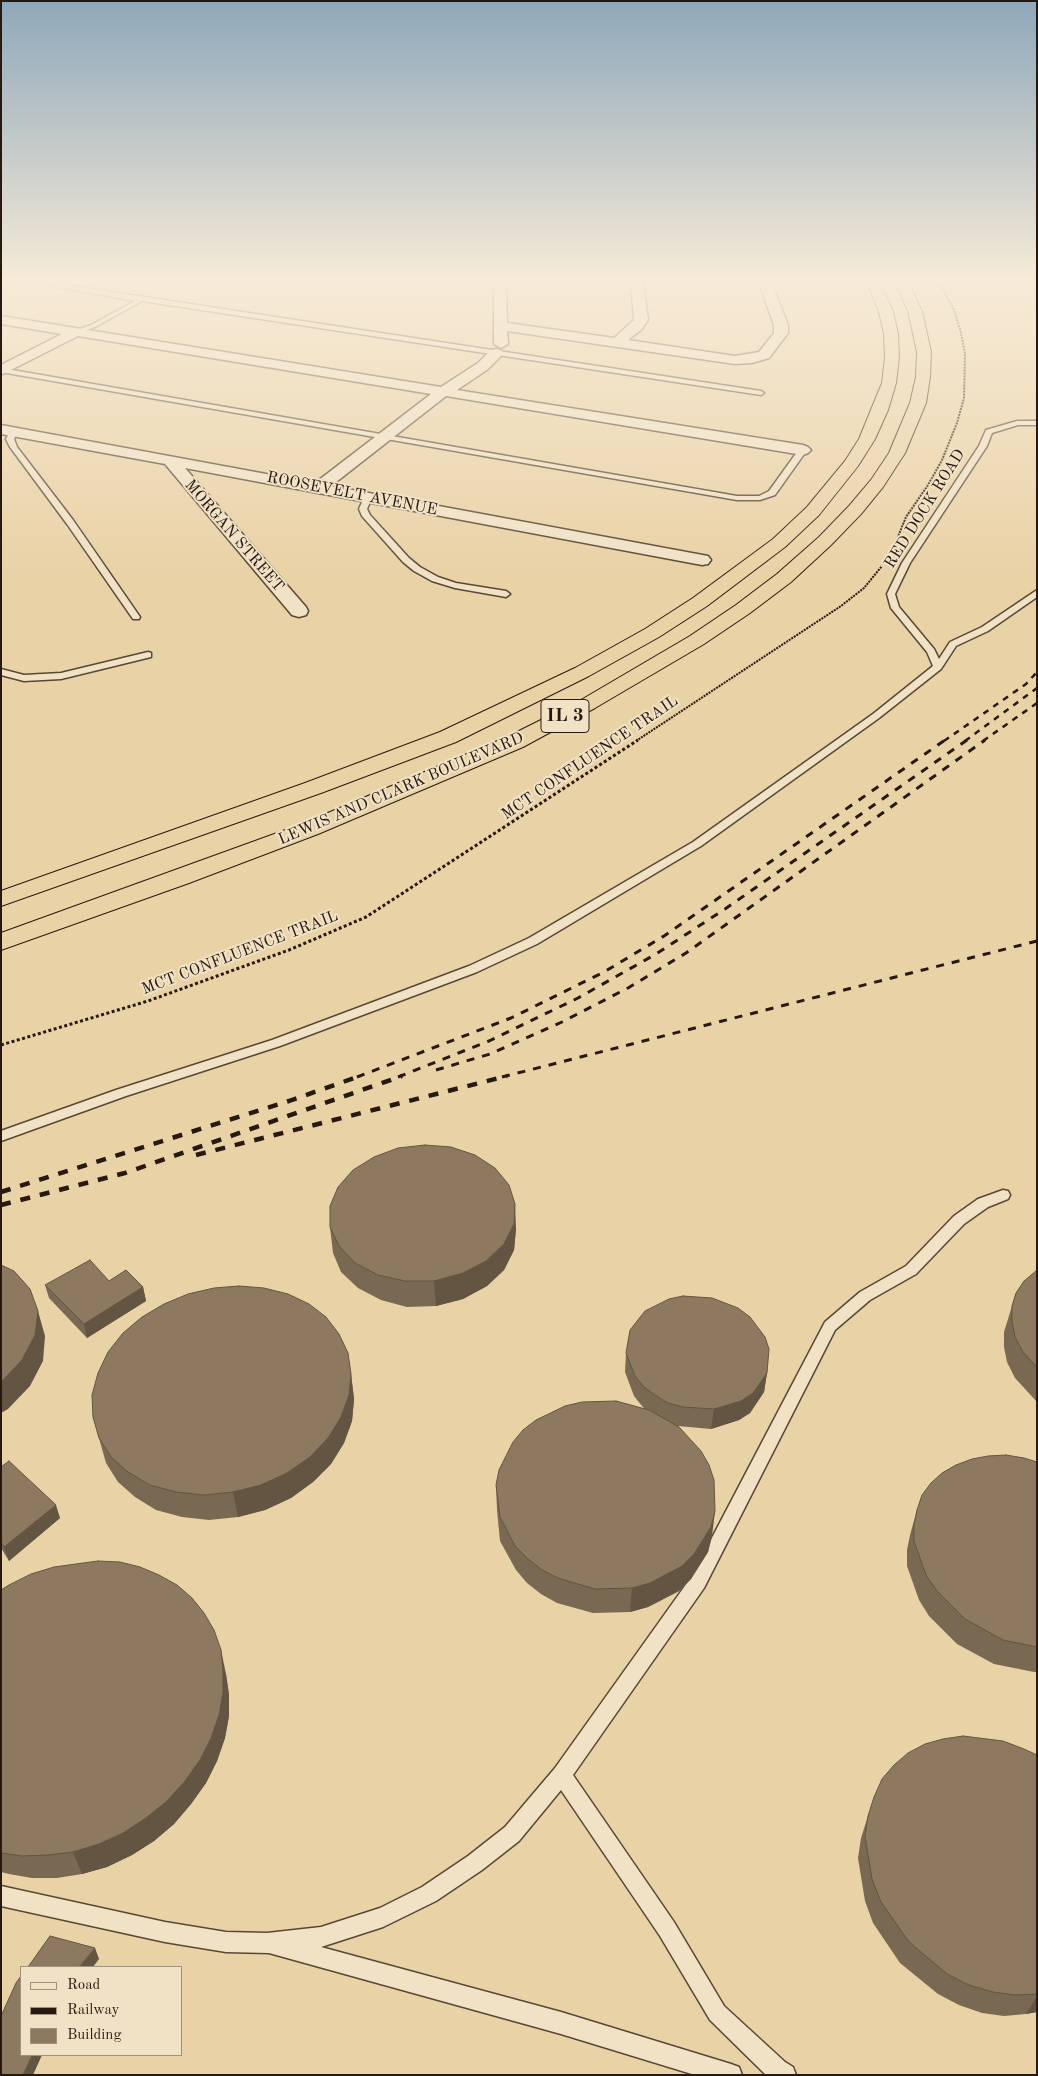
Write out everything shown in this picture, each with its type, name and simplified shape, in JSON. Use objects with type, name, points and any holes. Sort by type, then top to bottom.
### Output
[{"type":"highway","name":"LEWIS AND CLARK BOULEVARD","points":[[1,899],[313,788],[448,737],[582,672],[652,633],[700,602],[779,543],[813,511],[852,463],[867,439],[880,410],[889,379]]},
{"type":"highway","name":"LEWIS AND CLARK BOULEVARD","points":[[1,942],[310,829],[462,765],[588,704],[646,672],[743,609],[784,578],[826,541],[877,483],[897,453],[918,404],[923,379]]},
{"type":"street","points":[[363,379],[803,450]]},
{"type":"street","points":[[318,488],[443,392],[466,379]]},
{"type":"street","name":"ROOSEVELT AVENUE","points":[[8,430],[702,560]]},
{"type":"street","name":"MORGAN STREET","points":[[170,460],[299,611]]},
{"type":"lane","points":[[53,379],[744,498],[760,498],[772,493],[791,464],[803,450]]},
{"type":"lane","points":[[673,379],[761,393]]},
{"type":"lane","name":"RED DOCK ROAD","points":[[938,667],[931,651],[894,608],[891,594],[906,563],[983,446],[989,432],[1017,423],[1037,423]]},
{"type":"lane","points":[[8,430],[14,447],[136,618]]},
{"type":"lane","points":[[368,498],[363,509],[366,516],[406,560],[417,569],[435,579],[449,583],[506,594]]},
{"type":"lane","points":[[1,1136],[121,1093],[276,1043],[473,969],[533,942],[697,844],[876,716],[938,667],[953,644],[985,629],[1037,593]]},
{"type":"lane","points":[[1,672],[24,678],[61,676],[148,655]]},
{"type":"lane","points":[[1,1896],[165,1932],[226,1942],[267,1943],[321,1937],[383,1917],[429,1894],[475,1863],[512,1834],[562,1775],[698,1582],[830,1326],[865,1296],[911,1270],[959,1220],[983,1203],[1003,1195]]},
{"type":"lane","points":[[562,1775],[667,1929],[717,2013],[776,2070],[785,2075]]},
{"type":"lane","points":[[267,1943],[524,2012],[731,2075]]},
{"type":"path","points":[[894,545],[906,517],[942,460],[957,424],[964,398],[964,379]]},
{"type":"path","name":"MCT CONFLUENCE TRAIL","points":[[1,1044],[148,1001],[289,950],[366,917],[473,849],[841,606],[864,588],[883,565]]},
{"type":"building","points":[[425,1145],[451,1147],[475,1155],[495,1168],[509,1185],[515,1204],[514,1224],[504,1244],[486,1261],[463,1273],[434,1281],[405,1281],[378,1275],[355,1263],[339,1246],[330,1227],[330,1206],[338,1187],[353,1170],[374,1157],[398,1148]]},
{"type":"building","points":[[90,1260],[109,1281],[126,1270],[143,1287],[84,1324],[45,1285]]},
{"type":"building","points":[[1,1265],[14,1271],[30,1289],[38,1311],[35,1335],[22,1360],[1,1382]]},
{"type":"building","points":[[1036,1271],[1037,1367],[1023,1352],[1015,1337],[1012,1321],[1012,1306],[1016,1293],[1024,1281]]},
{"type":"building","points":[[239,1286],[264,1288],[288,1294],[309,1304],[326,1317],[339,1334],[348,1353],[351,1374],[349,1395],[341,1417],[328,1438],[310,1457],[287,1473],[261,1485],[233,1492],[204,1495],[176,1492],[150,1485],[128,1472],[111,1457],[99,1438],[93,1417],[92,1395],[98,1373],[108,1352],[123,1333],[142,1317],[164,1304],[188,1294],[214,1288]]},
{"type":"building","points":[[683,1296],[712,1298],[738,1308],[750,1317],[765,1337],[769,1349],[767,1373],[753,1393],[741,1401],[714,1409],[683,1407],[668,1403],[655,1395],[644,1387],[635,1376],[626,1353],[630,1330],[645,1311],[669,1299]]},
{"type":"building","points":[[616,1401],[649,1410],[679,1427],[701,1451],[709,1465],[714,1480],[715,1511],[711,1527],[694,1554],[682,1566],[650,1583],[632,1588],[595,1589],[558,1578],[542,1570],[515,1546],[500,1517],[496,1485],[499,1470],[513,1442],[523,1430],[536,1420],[565,1406],[582,1402]]},
{"type":"building","points":[[1006,1455],[1037,1462],[1037,1647],[1003,1640],[965,1619],[937,1591],[926,1575],[914,1541],[914,1525],[917,1510],[922,1495],[931,1483],[942,1473],[972,1459]]},
{"type":"building","points":[[9,1461],[56,1505],[4,1547],[1,1543],[1,1467]]},
{"type":"building","points":[[98,1561],[120,1562],[140,1567],[159,1575],[177,1585],[192,1598],[204,1613],[214,1630],[221,1650],[223,1693],[219,1715],[211,1738],[200,1760],[185,1781],[167,1801],[123,1833],[99,1844],[73,1852],[22,1856],[1,1853],[1,1590],[31,1574],[54,1567]]},
{"type":"building","points":[[963,1736],[1003,1741],[1037,1755],[1037,1994],[1015,1995],[993,1992],[969,1985],[947,1974],[909,1942],[881,1902],[872,1879],[865,1836],[868,1816],[882,1779],[908,1753],[925,1744]]},
{"type":"building","points":[[50,1936],[95,1948],[80,1966],[29,1966]]},
{"type":"building","points":[[20,1977],[20,2056],[32,2056],[23,2075],[1,2075],[1,2016]]},
{"type":"railway","points":[[944,741],[1026,684],[1037,672]]},
{"type":"railway","points":[[965,741],[1037,688]]},
{"type":"railway","points":[[983,741],[1037,703]]},
{"type":"railway","points":[[357,1077],[511,1018],[604,972],[664,936],[945,740]]},
{"type":"railway","points":[[398,1077],[489,1041],[578,998],[656,954],[725,909],[967,740]]},
{"type":"railway","points":[[436,1070],[490,1054],[562,1022],[628,988],[686,953],[985,740]]},
{"type":"railway","points":[[502,1077],[1037,941]]},
{"type":"railway","points":[[1,1192],[289,1101],[360,1076]]},
{"type":"railway","points":[[1,1205],[125,1173],[402,1076]]},
{"type":"railway","points":[[196,1155],[507,1076]]}]
